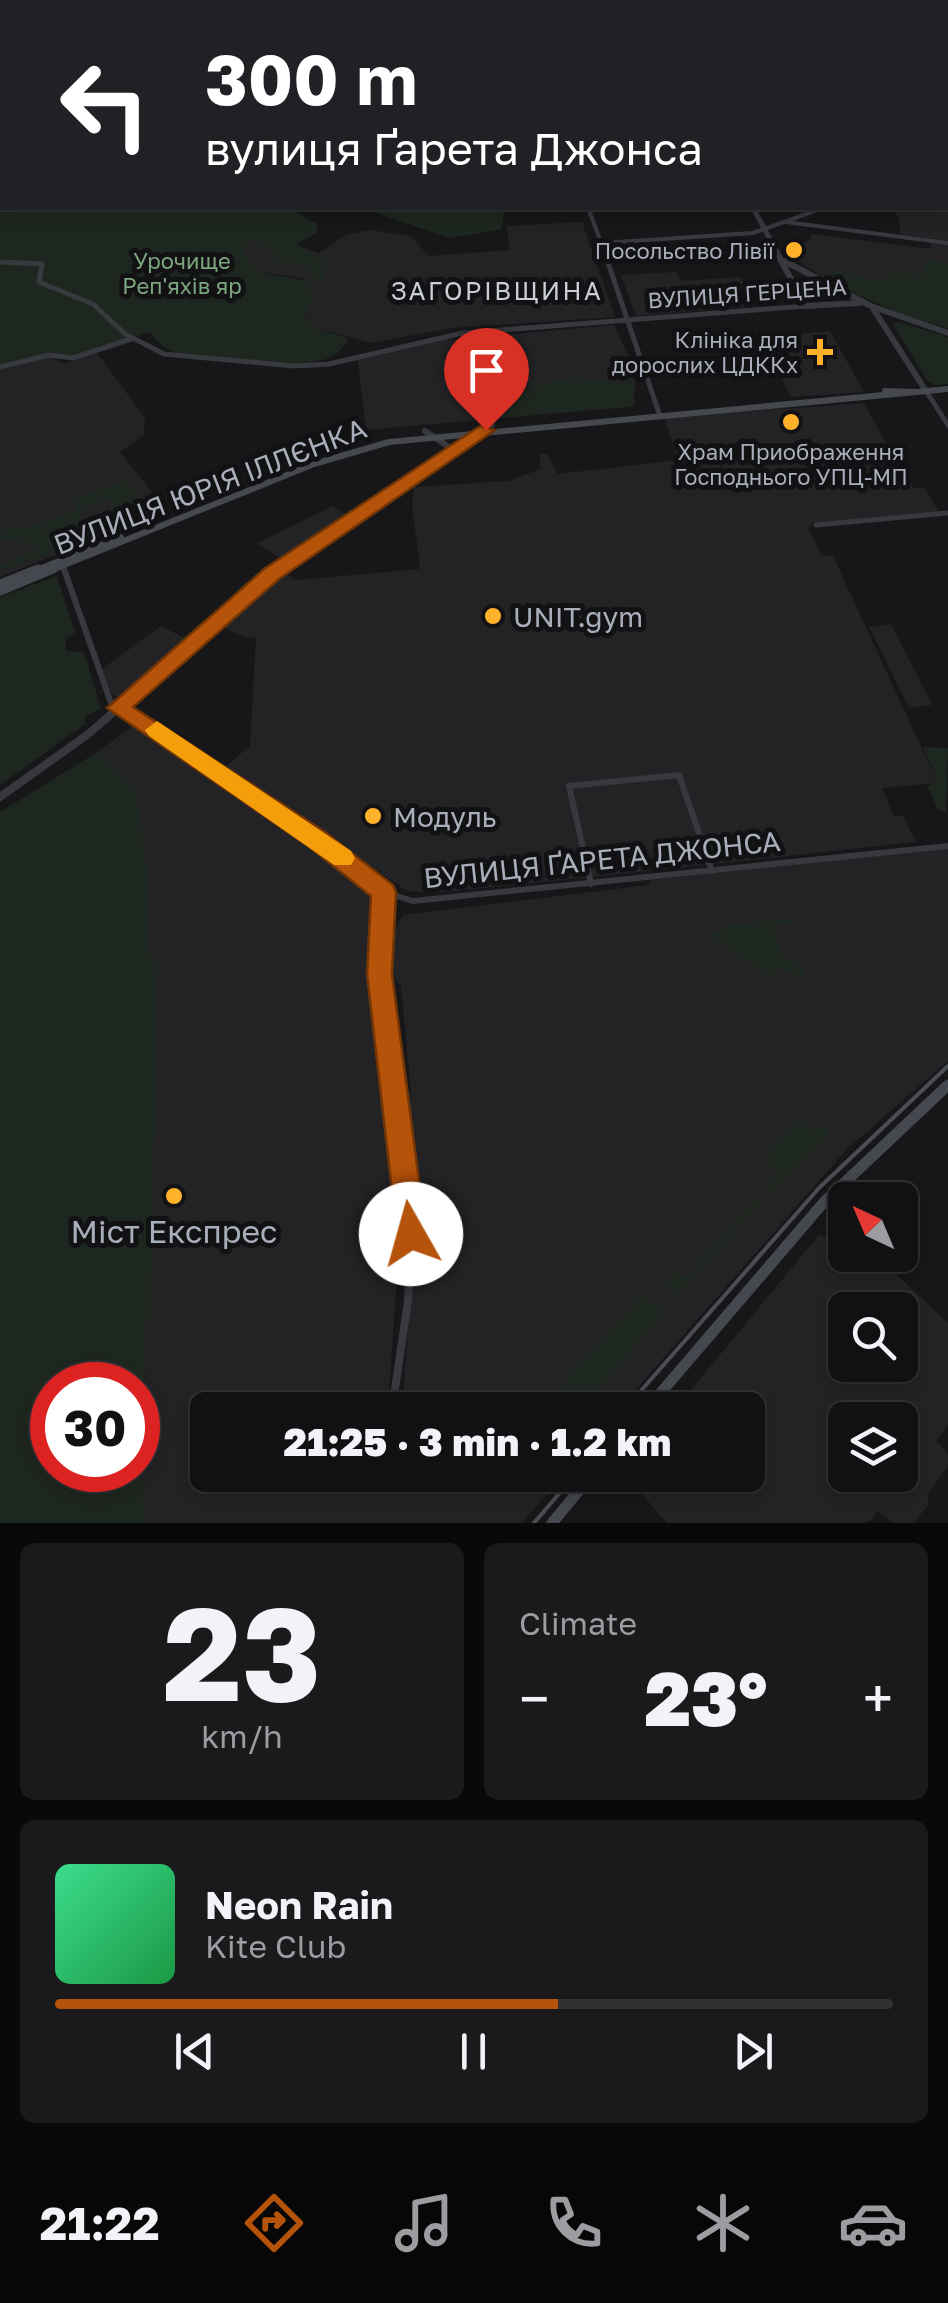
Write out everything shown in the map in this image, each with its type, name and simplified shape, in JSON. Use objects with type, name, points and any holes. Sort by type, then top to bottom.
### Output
[{"type":"main road","name":"ВУЛИЦЯ ЮРІЯ ІЛЛЄНКА","points":[[0,587],[332,452],[428,433],[948,389]]},
{"type":"main road","points":[[661,1392],[824,1202],[948,1085]]},
{"type":"main road","points":[[552,1523],[578,1492]]},
{"type":"street","points":[[589,210],[631,320],[660,413]]},
{"type":"street","points":[[754,210],[806,306]]},
{"type":"street","points":[[602,243],[766,230],[818,210]]},
{"type":"street","points":[[785,222],[948,243]]},
{"type":"street","points":[[782,260],[868,305],[948,425]]},
{"type":"street","name":"ВУЛИЦЯ ГЕРЦЕНА","points":[[0,262],[42,264],[39,282],[104,310],[132,338],[176,357],[304,366],[456,334],[806,306],[868,305],[948,333]]},
{"type":"street","points":[[0,367],[49,355],[72,358],[132,338]]},
{"type":"street","points":[[0,797],[60,757],[255,586],[489,428]]},
{"type":"street","points":[[428,433],[455,450]]},
{"type":"street","points":[[816,525],[948,513]]},
{"type":"street","points":[[63,564],[104,690],[118,708]]},
{"type":"street","name":"ВУЛИЦЯ ҐАРЕТА ДЖОНСА","points":[[118,708],[192,753],[384,892],[413,901],[948,846]]},
{"type":"street","points":[[591,884],[569,786],[679,775],[712,872]]},
{"type":"street","points":[[384,892],[380,911],[380,974],[411,1234],[402,1371],[397,1392]]},
{"type":"shaded area","points":[[893,210],[948,212],[948,241],[900,234],[900,220]]},
{"type":"shaded area","points":[[582,222],[615,317],[452,328],[372,343],[319,329],[309,322],[304,314],[312,304],[303,278],[257,272],[243,249],[256,239],[288,242],[319,253],[346,235],[370,230],[410,236],[429,256],[510,250],[507,226]]},
{"type":"shaded area","points":[[812,234],[930,249],[932,243],[948,245],[948,328],[830,282],[787,254],[784,247],[810,241]]},
{"type":"shaded area","points":[[676,272],[681,281],[740,277],[755,306],[636,316],[621,275]]},
{"type":"shaded area","points":[[614,325],[635,370],[634,405],[366,430],[358,360],[444,340]]},
{"type":"shaded area","points":[[830,331],[864,392],[791,397],[778,370],[727,374],[713,342]]},
{"type":"shaded area","points":[[97,353],[145,418],[144,435],[120,452],[167,511],[0,577],[0,369],[49,356],[64,364]]},
{"type":"shaded area","points":[[864,403],[896,462],[904,461],[913,488],[924,487],[939,512],[812,524],[809,529],[822,555],[833,556],[938,783],[882,788],[894,816],[903,816],[916,842],[432,893],[407,891],[226,766],[250,746],[256,637],[247,638],[222,627],[287,574],[295,580],[420,569],[412,504],[414,487],[508,481],[541,469],[539,454],[547,454],[558,474],[678,460],[664,417]]},
{"type":"shaded area","points":[[333,506],[351,519],[285,562],[257,543]]},
{"type":"shaded area","points":[[891,624],[932,705],[909,708],[869,627]]},
{"type":"shaded area","points":[[161,626],[188,640],[121,697],[112,695],[102,669]]},
{"type":"shaded area","points":[[138,722],[369,883],[375,907],[400,1229],[389,1392],[190,1392],[190,1492],[548,1492],[522,1523],[145,1523],[143,1492],[160,1492],[160,1362],[146,1362],[146,1320],[150,1319],[152,960],[148,876],[137,794],[96,753]]},
{"type":"shaded area","points":[[948,848],[948,1061],[847,1149],[634,1392],[403,1392],[415,1235],[400,1095],[411,1093],[401,986],[395,979],[389,940],[403,915],[648,885],[650,880]]},
{"type":"shaded area","points":[[819,1235],[828,1238],[828,1272],[894,1272],[915,1292],[828,1292],[828,1382],[918,1382],[918,1295],[948,1323],[948,1425],[936,1441],[948,1454],[948,1466],[928,1493],[928,1505],[914,1523],[894,1523],[878,1511],[870,1521],[861,1523],[667,1523],[640,1492],[765,1492],[765,1392],[689,1392]]},
{"type":"green space","name":"Урочище Реп'яхів яр","points":[[0,210],[293,210],[318,225],[317,232],[296,245],[327,261],[322,285],[305,270],[308,265],[271,262],[277,258],[256,239],[243,249],[257,272],[308,281],[314,297],[305,318],[319,329],[349,339],[326,359],[270,363],[180,354],[165,348],[150,332],[72,357],[48,354],[0,366]]},
{"type":"green space","points":[[368,210],[504,210],[502,229],[450,238]]},
{"type":"green space","points":[[927,259],[948,263],[948,328],[906,316],[830,282],[833,269],[869,279],[888,279],[886,272],[924,275]]},
{"type":"green space","points":[[898,322],[948,337],[948,384],[934,385],[927,380],[893,324]]},
{"type":"green space","points":[[624,370],[635,371],[634,405],[629,407],[490,418],[487,403],[513,396],[506,393],[559,379],[573,382],[572,377],[627,383],[628,378],[619,377]]},
{"type":"green space","points":[[125,480],[146,501],[141,509],[121,517],[108,499],[86,507],[75,533],[50,530],[46,535],[59,546],[54,553],[0,571],[0,565],[38,549],[33,544],[0,539],[0,533],[13,525],[29,528],[74,511],[77,508],[71,500]]},
{"type":"green space","points":[[57,576],[75,633],[65,639],[67,651],[84,652],[101,709],[85,716],[85,724],[0,785],[0,597]]},
{"type":"green space","points":[[923,747],[948,748],[946,812],[939,811],[927,786],[938,782]]},
{"type":"green space","points":[[96,753],[137,794],[148,876],[149,954],[158,959],[151,1319],[146,1320],[146,1362],[30,1362],[30,1492],[143,1492],[145,1523],[0,1523],[0,812]]},
{"type":"green space","points":[[804,917],[807,920],[774,925],[782,955],[806,968],[803,978],[780,968],[769,977],[710,935],[730,925]]},
{"type":"green space","points":[[799,1119],[811,1131],[819,1124],[830,1133],[770,1194],[764,1189],[778,1175],[762,1160]]},
{"type":"green space","points":[[758,1196],[763,1200],[678,1295],[665,1283],[675,1271],[685,1278]]},
{"type":"green space","points":[[642,1295],[666,1311],[596,1392],[555,1392]]},
{"type":"tram line","points":[[640,1392],[819,1188],[948,1066]]},
{"type":"tram line","points":[[534,1523],[560,1492]]},
{"type":"slow traffic","points":[[157,730],[343,858]]},
{"type":"place","name":"Посольство Лівії","points":[[794,250]]},
{"type":"place","name":"Клініка для дорослих ЦДККх","points":[[820,352]]},
{"type":"place","name":"Храм Приображення Господнього УПЦ-МП","points":[[791,422]]},
{"type":"place","name":"UNIT.gym","points":[[493,616]]},
{"type":"place","name":"Модуль","points":[[373,816]]},
{"type":"place","name":"Міст Експрес","points":[[174,1196]]},
{"type":"district","name":"ЗАГОРІВЩИНА","points":[[497,290]]},
{"type":"route","points":[[411,1234],[380,974],[384,892],[317,839],[145,722],[118,708],[255,586],[486,430]]}]
